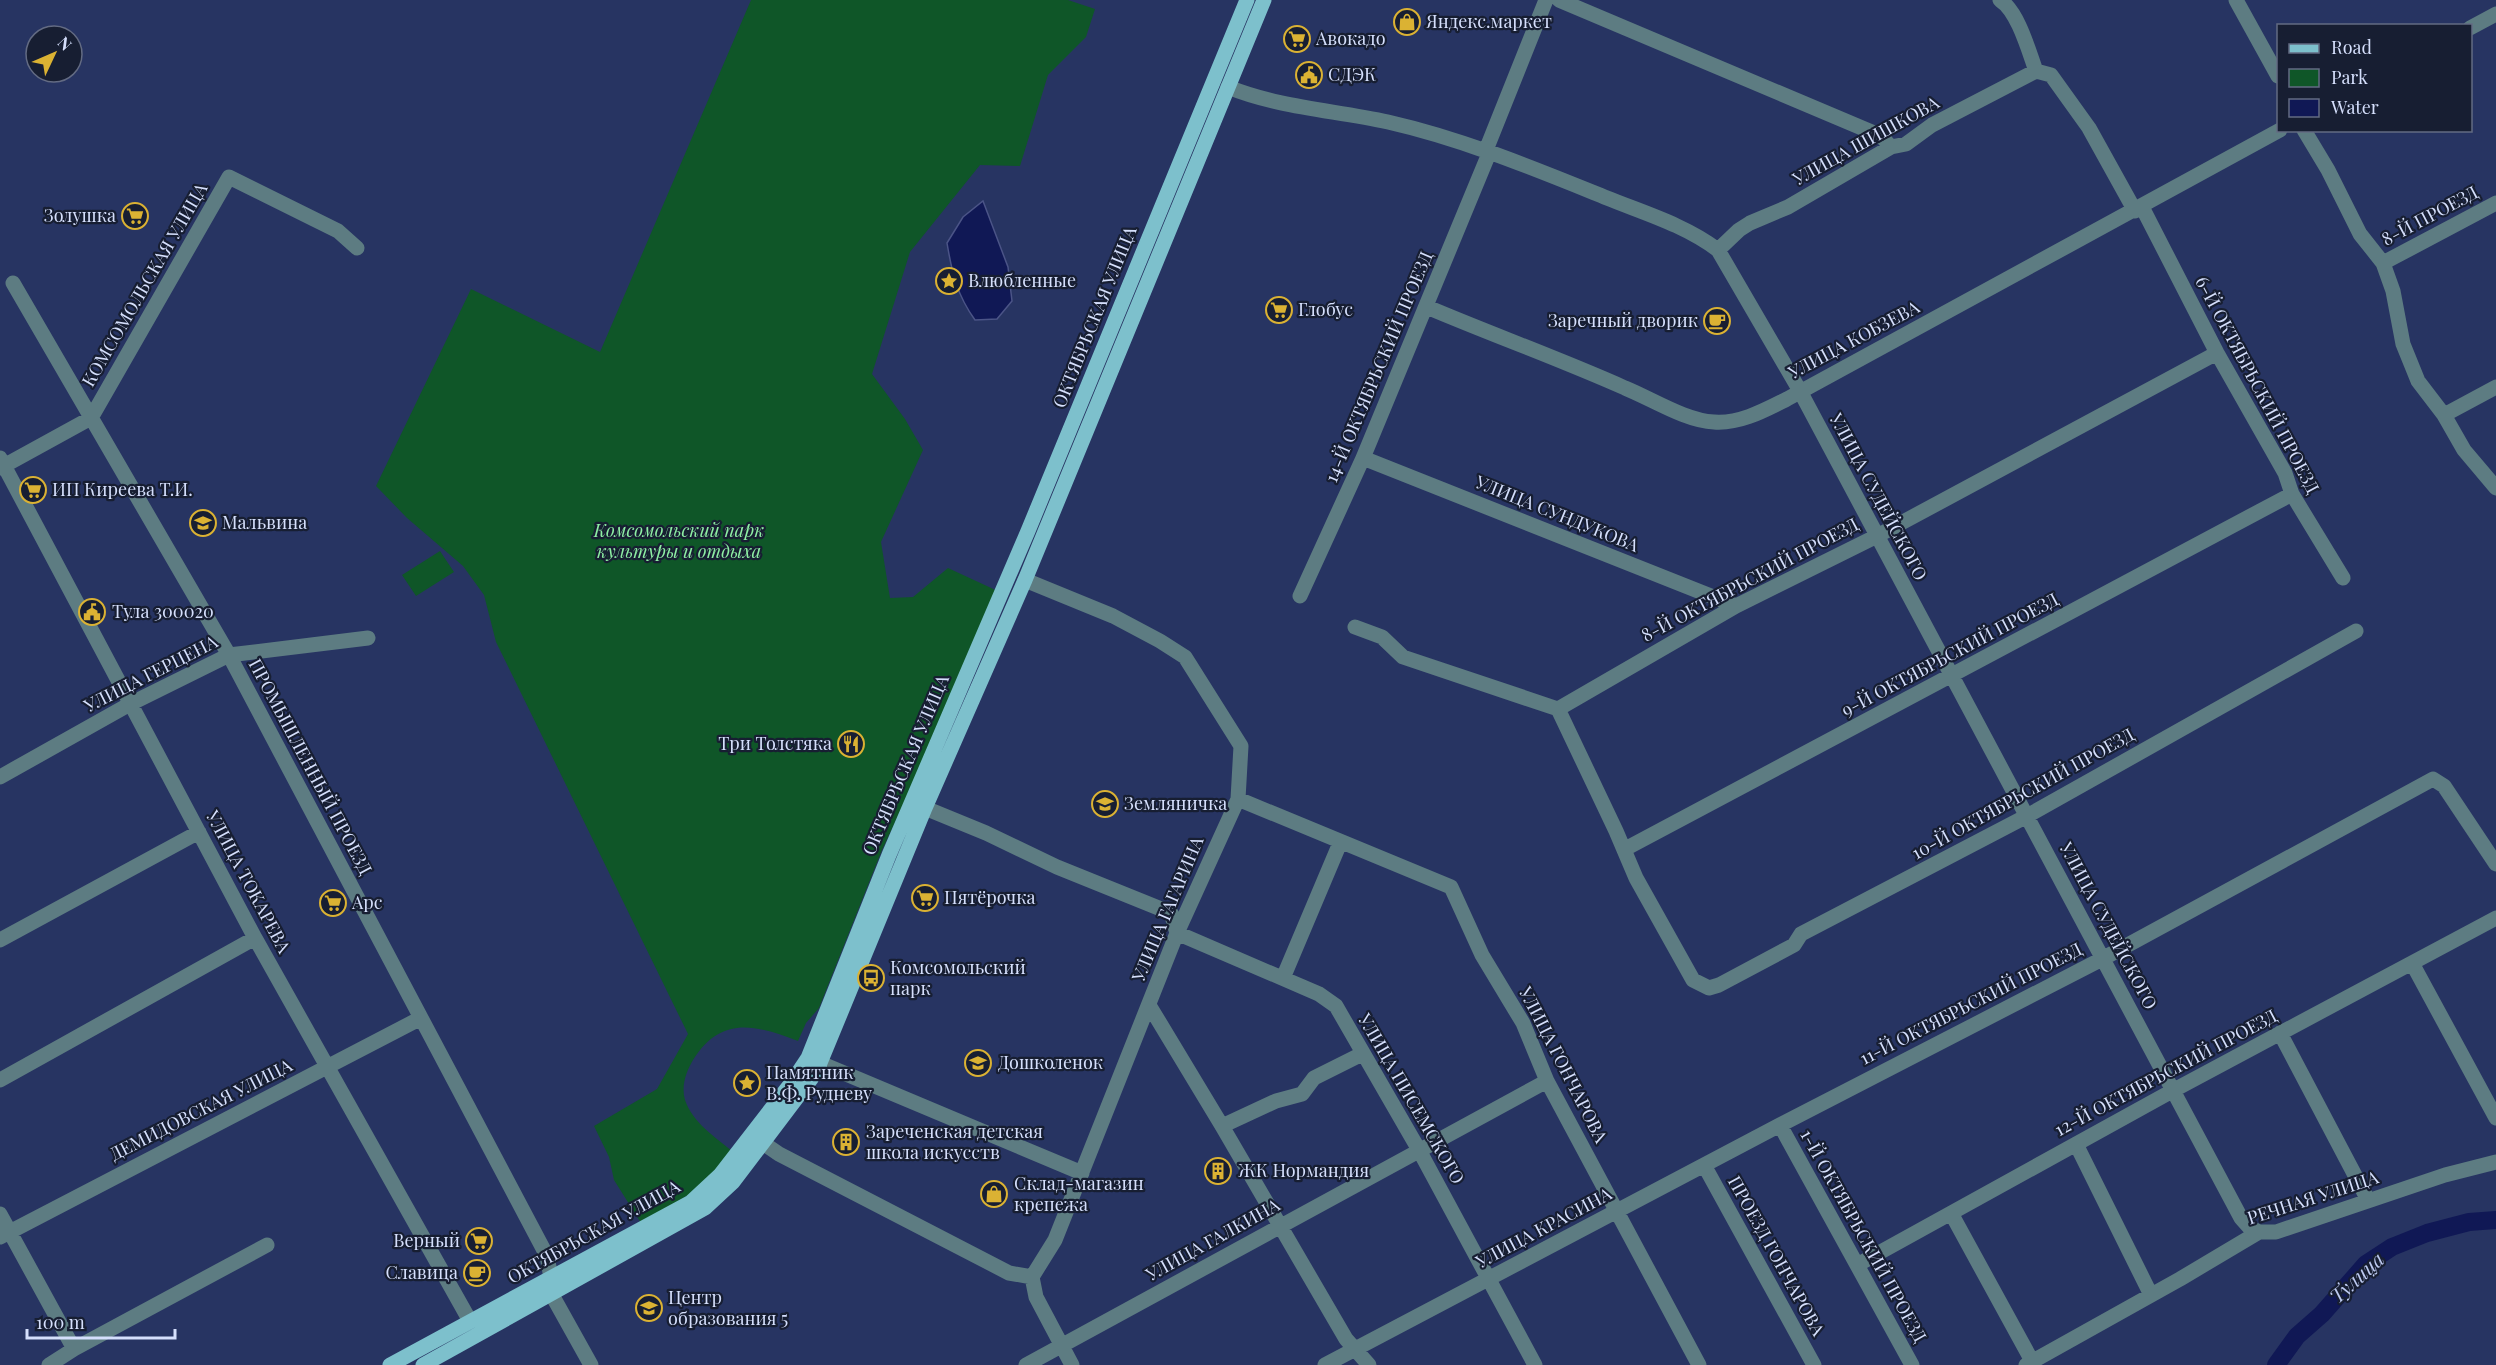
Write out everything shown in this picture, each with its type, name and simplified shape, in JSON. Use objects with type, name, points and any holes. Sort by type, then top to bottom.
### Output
[{"type":"main road","name":"ОКТЯБРЬСКАЯ УЛИЦА","points":[[390,1365],[552,1295],[705,1208],[733,1182],[811,1079],[814,1060],[888,855],[1028,531],[1247,0]]},
{"type":"main road","name":"ОКТЯБРЬСКАЯ УЛИЦА","points":[[423,1365],[474,1328],[551,1278],[679,1209],[703,1193],[720,1175],[792,1082],[814,1060],[1025,580],[1264,0]]},
{"type":"main road","name":"УЛИЦА СУДЕЙСКОГО","points":[[1213,82],[1228,87]]},
{"type":"main road","points":[[551,1278],[552,1295]]},
{"type":"street","name":"14-Й ОКТЯБРЬСКИЙ ПРОЕЗД","points":[[1300,596],[1363,458],[1427,307],[1546,0]]},
{"type":"street","points":[[1559,0],[1881,136],[1891,147]]},
{"type":"street","points":[[2000,0],[2006,4],[2018,24],[2036,71]]},
{"type":"street","points":[[2236,0],[2277,74]]},
{"type":"street","points":[[2472,27],[2496,14]]},
{"type":"street","name":"УЛИЦА ШИШКОВА","points":[[1718,250],[1750,223],[1788,207],[1891,147],[1906,144],[1932,125],[2036,71]]},
{"type":"street","name":"6-Й ОКТЯБРЬСКИЙ ПРОЕЗД","points":[[2036,71],[2051,75],[2089,128],[2139,209],[2285,473],[2292,494],[2343,578]]},
{"type":"street","name":"УЛИЦА СУДЕЙСКОГО","points":[[1228,87],[1284,104],[1407,127],[1488,151],[1674,225],[1705,240],[1718,250],[1800,391],[2241,1218],[2248,1227],[2259,1232]]},
{"type":"street","name":"УЛИЦА КОБЗЕВА","points":[[1427,307],[1703,420],[1726,422],[1742,419],[1764,411],[2139,209],[2277,132]]},
{"type":"street","points":[[2305,132],[2328,170],[2360,234],[2383,263],[2393,291],[2403,344],[2418,381],[2444,415],[2464,450],[2496,488]]},
{"type":"street","name":"КОМСОМОЛЬСКАЯ УЛИЦА","points":[[91,418],[229,177],[338,231],[357,248]]},
{"type":"street","name":"8-Й ПРОЕЗД","points":[[2383,263],[2496,203]]},
{"type":"street","name":"ПРОМЫШЛЕННЫЙ ПРОЕЗД","points":[[14,283],[228,655],[547,1256],[551,1278]]},
{"type":"street","name":"8-Й ОКТЯБРЬСКИЙ ПРОЕЗД","points":[[1558,709],[1736,606],[1877,536],[2217,353]]},
{"type":"street","points":[[2444,415],[2496,387]]},
{"type":"street","points":[[1,464],[91,418]]},
{"type":"street","name":"УЛИЦА СУНДУКОВА","points":[[1363,458],[1736,606]]},
{"type":"street","name":"УЛИЦА ТОКАРЕВА","points":[[1,464],[255,938],[474,1328]]},
{"type":"street","name":"9-Й ОКТЯБРЬСКИЙ ПРОЕЗД","points":[[1624,849],[1952,677],[2292,494]]},
{"type":"street","name":"УЛИЦА ГАГАРИНА","points":[[1025,580],[1113,616],[1160,640],[1185,657],[1241,746],[1238,799],[1177,933],[1055,1240],[1032,1277]]},
{"type":"street","points":[[1355,627],[1382,637],[1403,657],[1558,709],[1624,849]]},
{"type":"street","name":"10-Й ОКТЯБРЬСКИЙ ПРОЕЗД","points":[[1624,849],[1636,878],[1693,980],[1709,988],[1719,985],[1794,945],[1801,934],[2027,816],[2356,631]]},
{"type":"street","name":"УЛИЦА ГЕРЦЕНА","points":[[0,777],[130,704],[228,655],[368,638]]},
{"type":"street","name":"11-Й ОКТЯБРЬСКИЙ ПРОЕЗД","points":[[1780,1125],[2102,958],[2433,779],[2444,786],[2496,864]]},
{"type":"street","name":"УЛИЦА ГОНЧАРОВА","points":[[1238,799],[1451,887],[1482,955],[1522,1023],[1547,1081],[1699,1365]]},
{"type":"street","points":[[925,808],[986,833],[1057,867],[1171,913],[1177,933]]},
{"type":"street","points":[[0,940],[199,832]]},
{"type":"street","points":[[1283,978],[1340,843]]},
{"type":"street","name":"12-Й ОКТЯБРЬСКИЙ ПРОЕЗД","points":[[1857,1265],[2174,1090],[2496,918]]},
{"type":"street","name":"УЛИЦА ПИСЕМСКОГО","points":[[1177,933],[1319,993],[1336,1005],[1419,1150],[1535,1365]]},
{"type":"street","points":[[0,1080],[255,938]]},
{"type":"street","points":[[2412,963],[2496,1118]]},
{"type":"street","points":[[1149,1005],[1281,1225],[1346,1339],[1356,1347],[1369,1365]]},
{"type":"street","name":"ДЕМИДОВСКАЯ УЛИЦА","points":[[5,1234],[421,1018]]},
{"type":"street","points":[[2280,1033],[2368,1200]]},
{"type":"street","points":[[1222,1126],[1276,1101],[1302,1094],[1314,1078],[1362,1054]]},
{"type":"street","points":[[814,1060],[1082,1173]]},
{"type":"street","name":"УЛИЦА ГАЛКИНА","points":[[1026,1365],[1547,1081]]},
{"type":"street","name":"УЛИЦА КРАСИНА","points":[[1325,1365],[1780,1125]]},
{"type":"street","name":"1-Й ОКТЯБРЬСКИЙ ПРОЕЗД","points":[[1780,1125],[1912,1365]]},
{"type":"street","points":[[763,1143],[779,1154],[1009,1273],[1032,1277],[1036,1297],[1072,1365]]},
{"type":"street","points":[[2076,1144],[2151,1295]]},
{"type":"street","name":"РЕЧНАЯ УЛИЦА","points":[[2029,1363],[2259,1232],[2276,1232],[2445,1175],[2496,1162]]},
{"type":"street","name":"ПРОЕЗД ГОНЧАРОВА","points":[[1704,1165],[1814,1365]]},
{"type":"street","points":[[1951,1213],[2029,1363]]},
{"type":"street","points":[[0,1214],[5,1234],[74,1348]]},
{"type":"street","points":[[49,1365],[74,1348],[267,1245]]},
{"type":"street","points":[[552,1295],[591,1365]]},
{"type":"green space","name":"Комсомольский парк культуры и отдыха","points":[[751,0],[1068,0],[1095,9],[1086,37],[1048,75],[1020,166],[980,165],[910,252],[872,374],[905,419],[923,450],[881,542],[890,598],[913,597],[948,568],[1002,593],[882,850],[819,1008],[806,1023],[798,1041],[768,1031],[740,1028],[727,1030],[715,1036],[704,1046],[686,1074],[685,1100],[693,1116],[732,1151],[700,1188],[641,1223],[614,1180],[609,1157],[594,1126],[657,1089],[688,1034],[496,642],[484,595],[463,566],[407,518],[376,486],[471,289],[600,352]]},
{"type":"green space","points":[[440,551],[454,572],[416,596],[402,575]]},
{"type":"water","points":[[983,201],[1008,267],[1012,301],[997,319],[975,320],[956,283],[947,243],[963,217]]},
{"type":"waterway","name":"Тулица","points":[[2276,1365],[2297,1336],[2322,1314],[2366,1264],[2392,1247],[2427,1233],[2469,1222],[2496,1220]]},
{"type":"place","name":"Яндекс.маркет","points":[[1407,22]]},
{"type":"place","name":"Авокадо","points":[[1297,39]]},
{"type":"place","name":"СДЭК","points":[[1309,75]]},
{"type":"place","name":"Золушка","points":[[135,216]]},
{"type":"place","name":"Влюбленные","points":[[949,281]]},
{"type":"place","name":"Глобус","points":[[1279,310]]},
{"type":"place","name":"Заречный дворик","points":[[1717,321]]},
{"type":"place","name":"ИП Киреева Т.И.","points":[[33,490]]},
{"type":"place","name":"Мальвина","points":[[203,523]]},
{"type":"place","name":"Тула 300020","points":[[92,612]]},
{"type":"place","name":"Три Толстяка","points":[[851,744]]},
{"type":"place","name":"Земляничка","points":[[1105,804]]},
{"type":"place","name":"Пятёрочка","points":[[925,898]]},
{"type":"place","name":"Арс","points":[[333,903]]},
{"type":"place","name":"Комсомольский парк","points":[[871,978]]},
{"type":"place","name":"Дошколенок","points":[[978,1063]]},
{"type":"place","name":"Памятник В.Ф. Рудневу","points":[[747,1083]]},
{"type":"place","name":"Зареченская детская школа искусств","points":[[846,1142]]},
{"type":"place","name":"ЖК Нормандия","points":[[1218,1171]]},
{"type":"place","name":"Склад-магазин крепежа","points":[[994,1194]]},
{"type":"place","name":"Верный","points":[[479,1241]]},
{"type":"place","name":"Славица","points":[[477,1273]]},
{"type":"place","name":"Центр образования 5","points":[[649,1308]]}]
